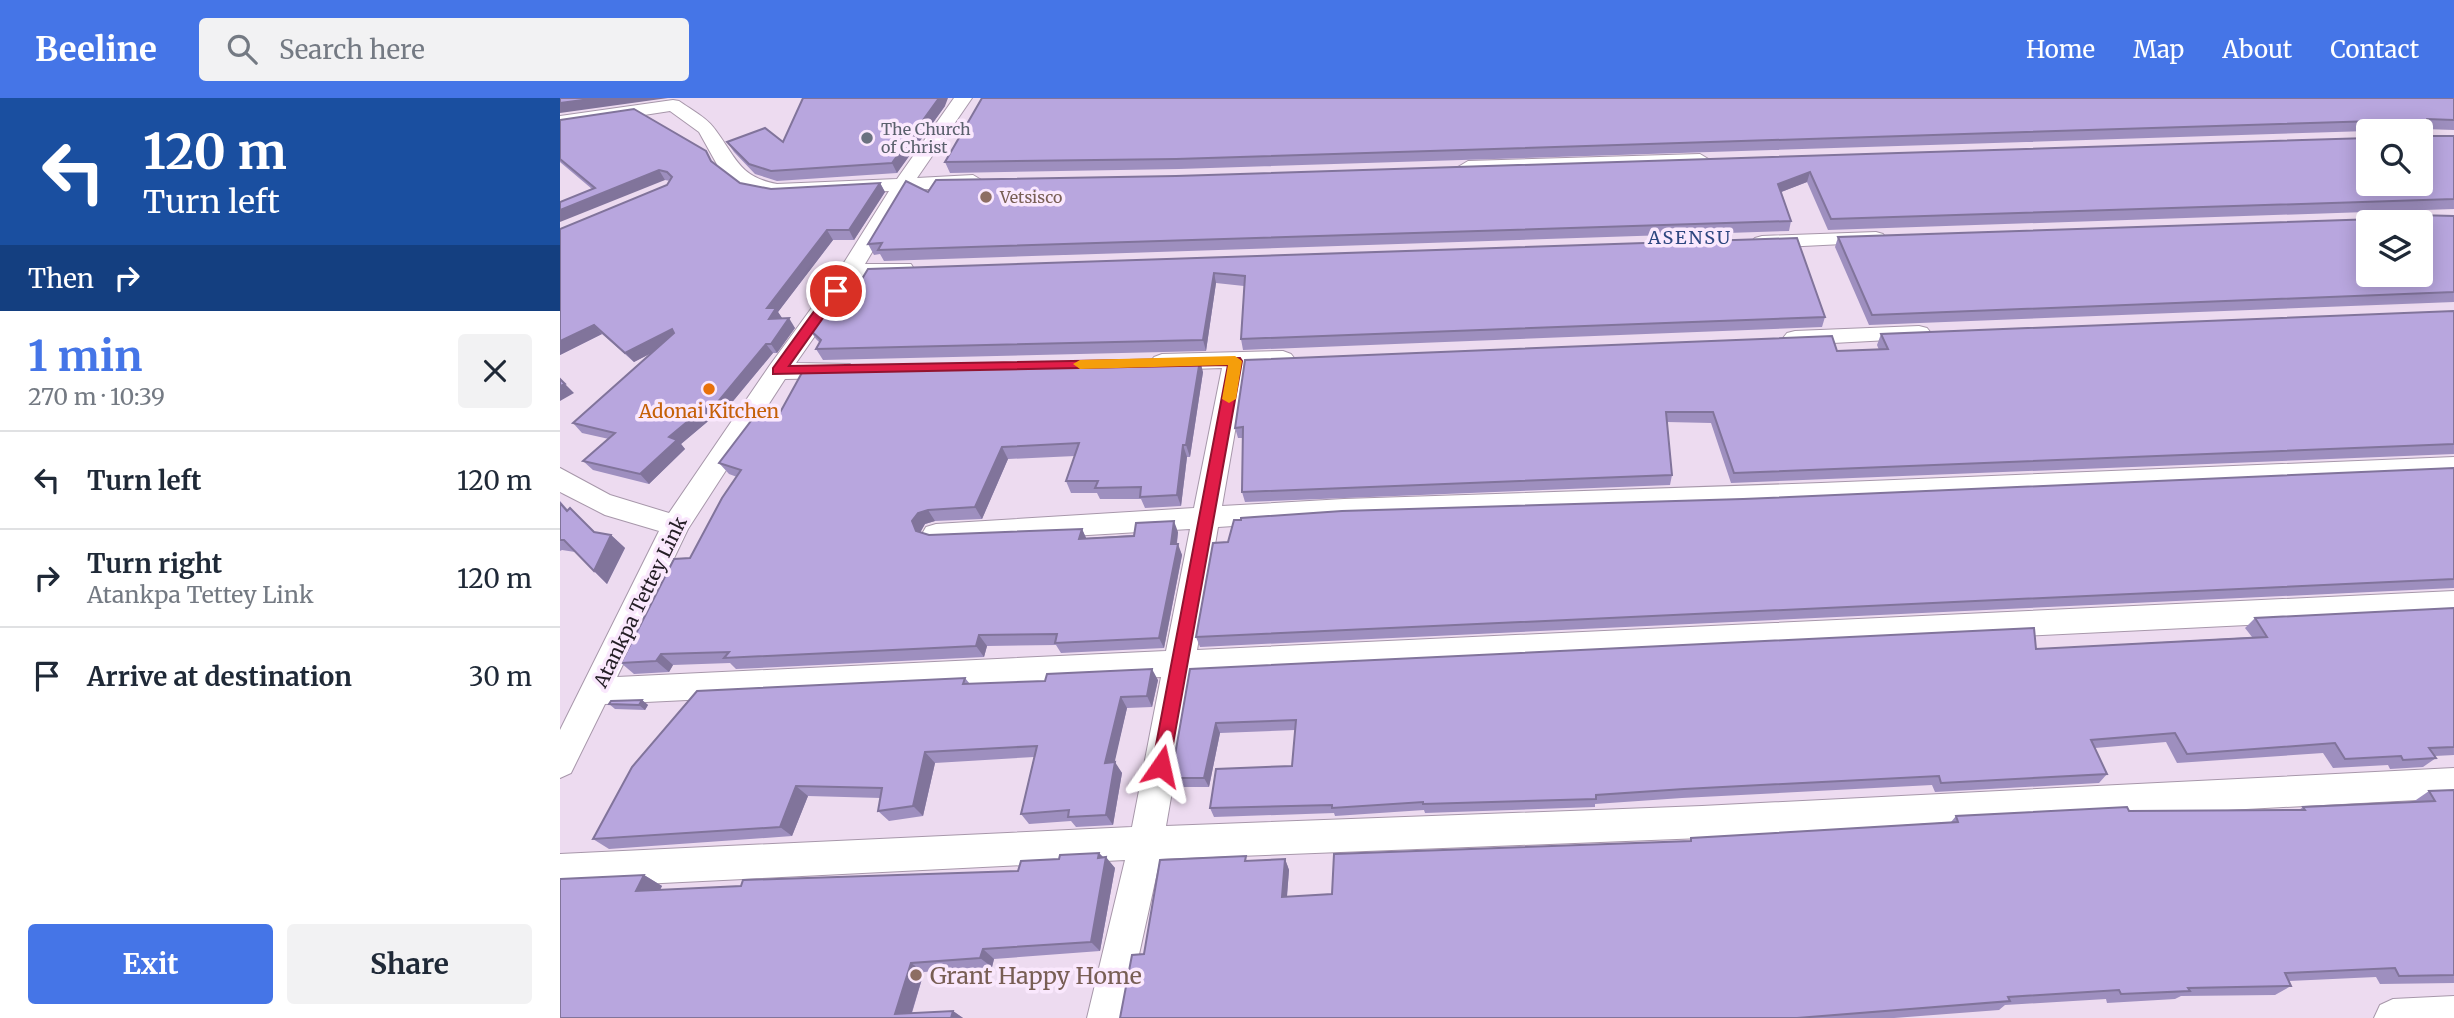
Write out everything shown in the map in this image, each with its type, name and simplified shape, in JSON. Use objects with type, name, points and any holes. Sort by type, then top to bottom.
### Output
[{"type":"street","name":"Atankpa Tettey Link","points":[[560,763],[676,525],[778,371],[850,271],[904,182],[963,98]]},
{"type":"street","points":[[560,122],[676,102],[706,129],[726,164],[755,186],[777,190],[904,182],[999,181]]},
{"type":"street","points":[[1446,168],[1714,159]]},
{"type":"street","points":[[1748,242],[1900,237]]},
{"type":"street","points":[[850,271],[919,269]]},
{"type":"street","points":[[1775,339],[1941,332]]},
{"type":"street","points":[[1138,363],[1304,358]]},
{"type":"street","points":[[1106,1018],[1146,844],[1235,361]]},
{"type":"street","points":[[778,371],[862,369]]},
{"type":"street","points":[[936,534],[1356,508],[1821,493],[2454,466]]},
{"type":"street","points":[[560,478],[573,488],[619,511],[676,525]]},
{"type":"street","points":[[596,691],[2454,603]]},
{"type":"street","points":[[560,871],[1691,822],[2454,783]]},
{"type":"street","points":[[2393,1018],[2454,1015]]},
{"type":"building","points":[[560,98],[598,98],[560,103]]},
{"type":"building","points":[[803,98],[939,98],[892,163],[771,171],[749,164],[727,142],[765,128],[783,142]]},
{"type":"building","points":[[982,98],[2454,98],[2454,120],[2356,119],[2356,122],[1176,159],[945,162]]},
{"type":"building","points":[[634,109],[706,151],[711,161],[740,183],[771,189],[880,183],[849,230],[827,230],[767,308],[776,308],[769,319],[789,318],[771,344],[766,344],[717,403],[711,402],[669,437],[677,440],[640,474],[583,461],[615,433],[573,423],[674,333],[672,329],[625,353],[594,325],[560,341],[560,229],[667,185],[672,177],[659,170],[560,210],[560,202],[595,188],[560,159],[560,120]]},
{"type":"building","points":[[2433,136],[2454,136],[2454,199],[1831,219],[1810,172],[1778,184],[1791,221],[878,250],[882,243],[868,244],[906,181],[928,192],[936,180],[1176,176],[2356,138],[2356,196],[2433,196]]},
{"type":"building","points":[[2433,215],[2454,216],[2454,292],[1872,315],[1838,237],[2356,220],[2356,287],[2433,287]]},
{"type":"building","points":[[1797,238],[1825,317],[1241,339],[1245,276],[1214,273],[1203,340],[816,349],[821,340],[809,329],[818,316],[823,316],[827,310],[843,310],[868,269]]},
{"type":"building","points":[[2454,311],[2454,444],[1734,473],[1713,412],[1666,412],[1672,475],[1242,492],[1243,427],[1235,428],[1245,360],[1832,336],[1837,351],[1888,349],[1881,334]]},
{"type":"building","points":[[1200,360],[1186,445],[1183,445],[1177,495],[1140,497],[1141,487],[1095,488],[1098,481],[1066,481],[1079,443],[1002,447],[975,507],[928,510],[918,513],[912,521],[916,531],[929,535],[1082,529],[1079,539],[1134,536],[1136,523],[1174,521],[1171,544],[1178,544],[1159,638],[1055,643],[1057,634],[979,635],[976,646],[724,658],[729,652],[661,654],[656,661],[621,663],[674,559],[690,558],[722,498],[741,470],[719,463],[754,417],[777,418],[804,369]]},
{"type":"building","points":[[2454,468],[2454,579],[1196,637],[1213,543],[1228,542],[1234,520],[1241,518],[1342,511],[1743,499]]},
{"type":"building","points":[[560,503],[567,511],[570,508],[594,532],[611,535],[594,571],[564,540],[560,540]]},
{"type":"building","points":[[2454,608],[2454,747],[2429,748],[2436,758],[2403,760],[2401,756],[2345,759],[2335,743],[2187,754],[2175,733],[2091,740],[2107,774],[1941,783],[1939,776],[1684,789],[1596,795],[1596,799],[1423,802],[1332,808],[1332,805],[1210,808],[1216,769],[1292,766],[1296,720],[1216,723],[1204,778],[1171,778],[1190,669],[2034,628],[2036,649],[2267,637],[2255,618]]},
{"type":"building","points":[[1152,669],[1147,696],[1121,697],[1105,763],[1115,762],[1106,815],[1068,817],[1069,810],[1021,814],[1037,746],[925,752],[913,806],[878,811],[882,788],[796,786],[780,827],[593,839],[632,767],[697,691],[965,678],[963,684],[1045,681],[1047,674]]},
{"type":"building","points":[[642,700],[639,705],[609,704],[611,701]]},
{"type":"building","points":[[2454,790],[2454,975],[2399,976],[2395,968],[2285,973],[2291,986],[2188,988],[2190,991],[2121,994],[2119,990],[2008,997],[2010,1001],[1797,1018],[1120,1018],[1132,955],[1144,954],[1160,860],[1246,856],[1245,861],[1285,859],[1282,897],[1332,894],[1334,854],[1691,841],[1691,838],[1958,822],[1956,816],[2127,807],[2129,811],[2305,810],[2303,807],[2435,801],[2429,791]]},
{"type":"building","points":[[1099,853],[1098,858],[1106,857],[1091,942],[983,949],[980,958],[911,963],[895,1014],[953,1011],[951,1018],[560,1018],[560,879],[644,875],[636,891],[741,886],[743,880],[1018,871],[1021,861]]},
{"type":"slow traffic","points":[[1080,364],[1235,361],[1229,399]]},
{"type":"place","name":"The Church of Christ","points":[[867,138]]},
{"type":"place","name":"Vetsisco","points":[[986,197]]},
{"type":"place","name":"Adonai Kitchen","points":[[709,389]]},
{"type":"place","name":"Grant Happy Home","points":[[916,975]]},
{"type":"district","name":"ASENSU","points":[[1690,237]]},
{"type":"route","points":[[836,291],[778,371],[1235,361],[1161,766]]}]
